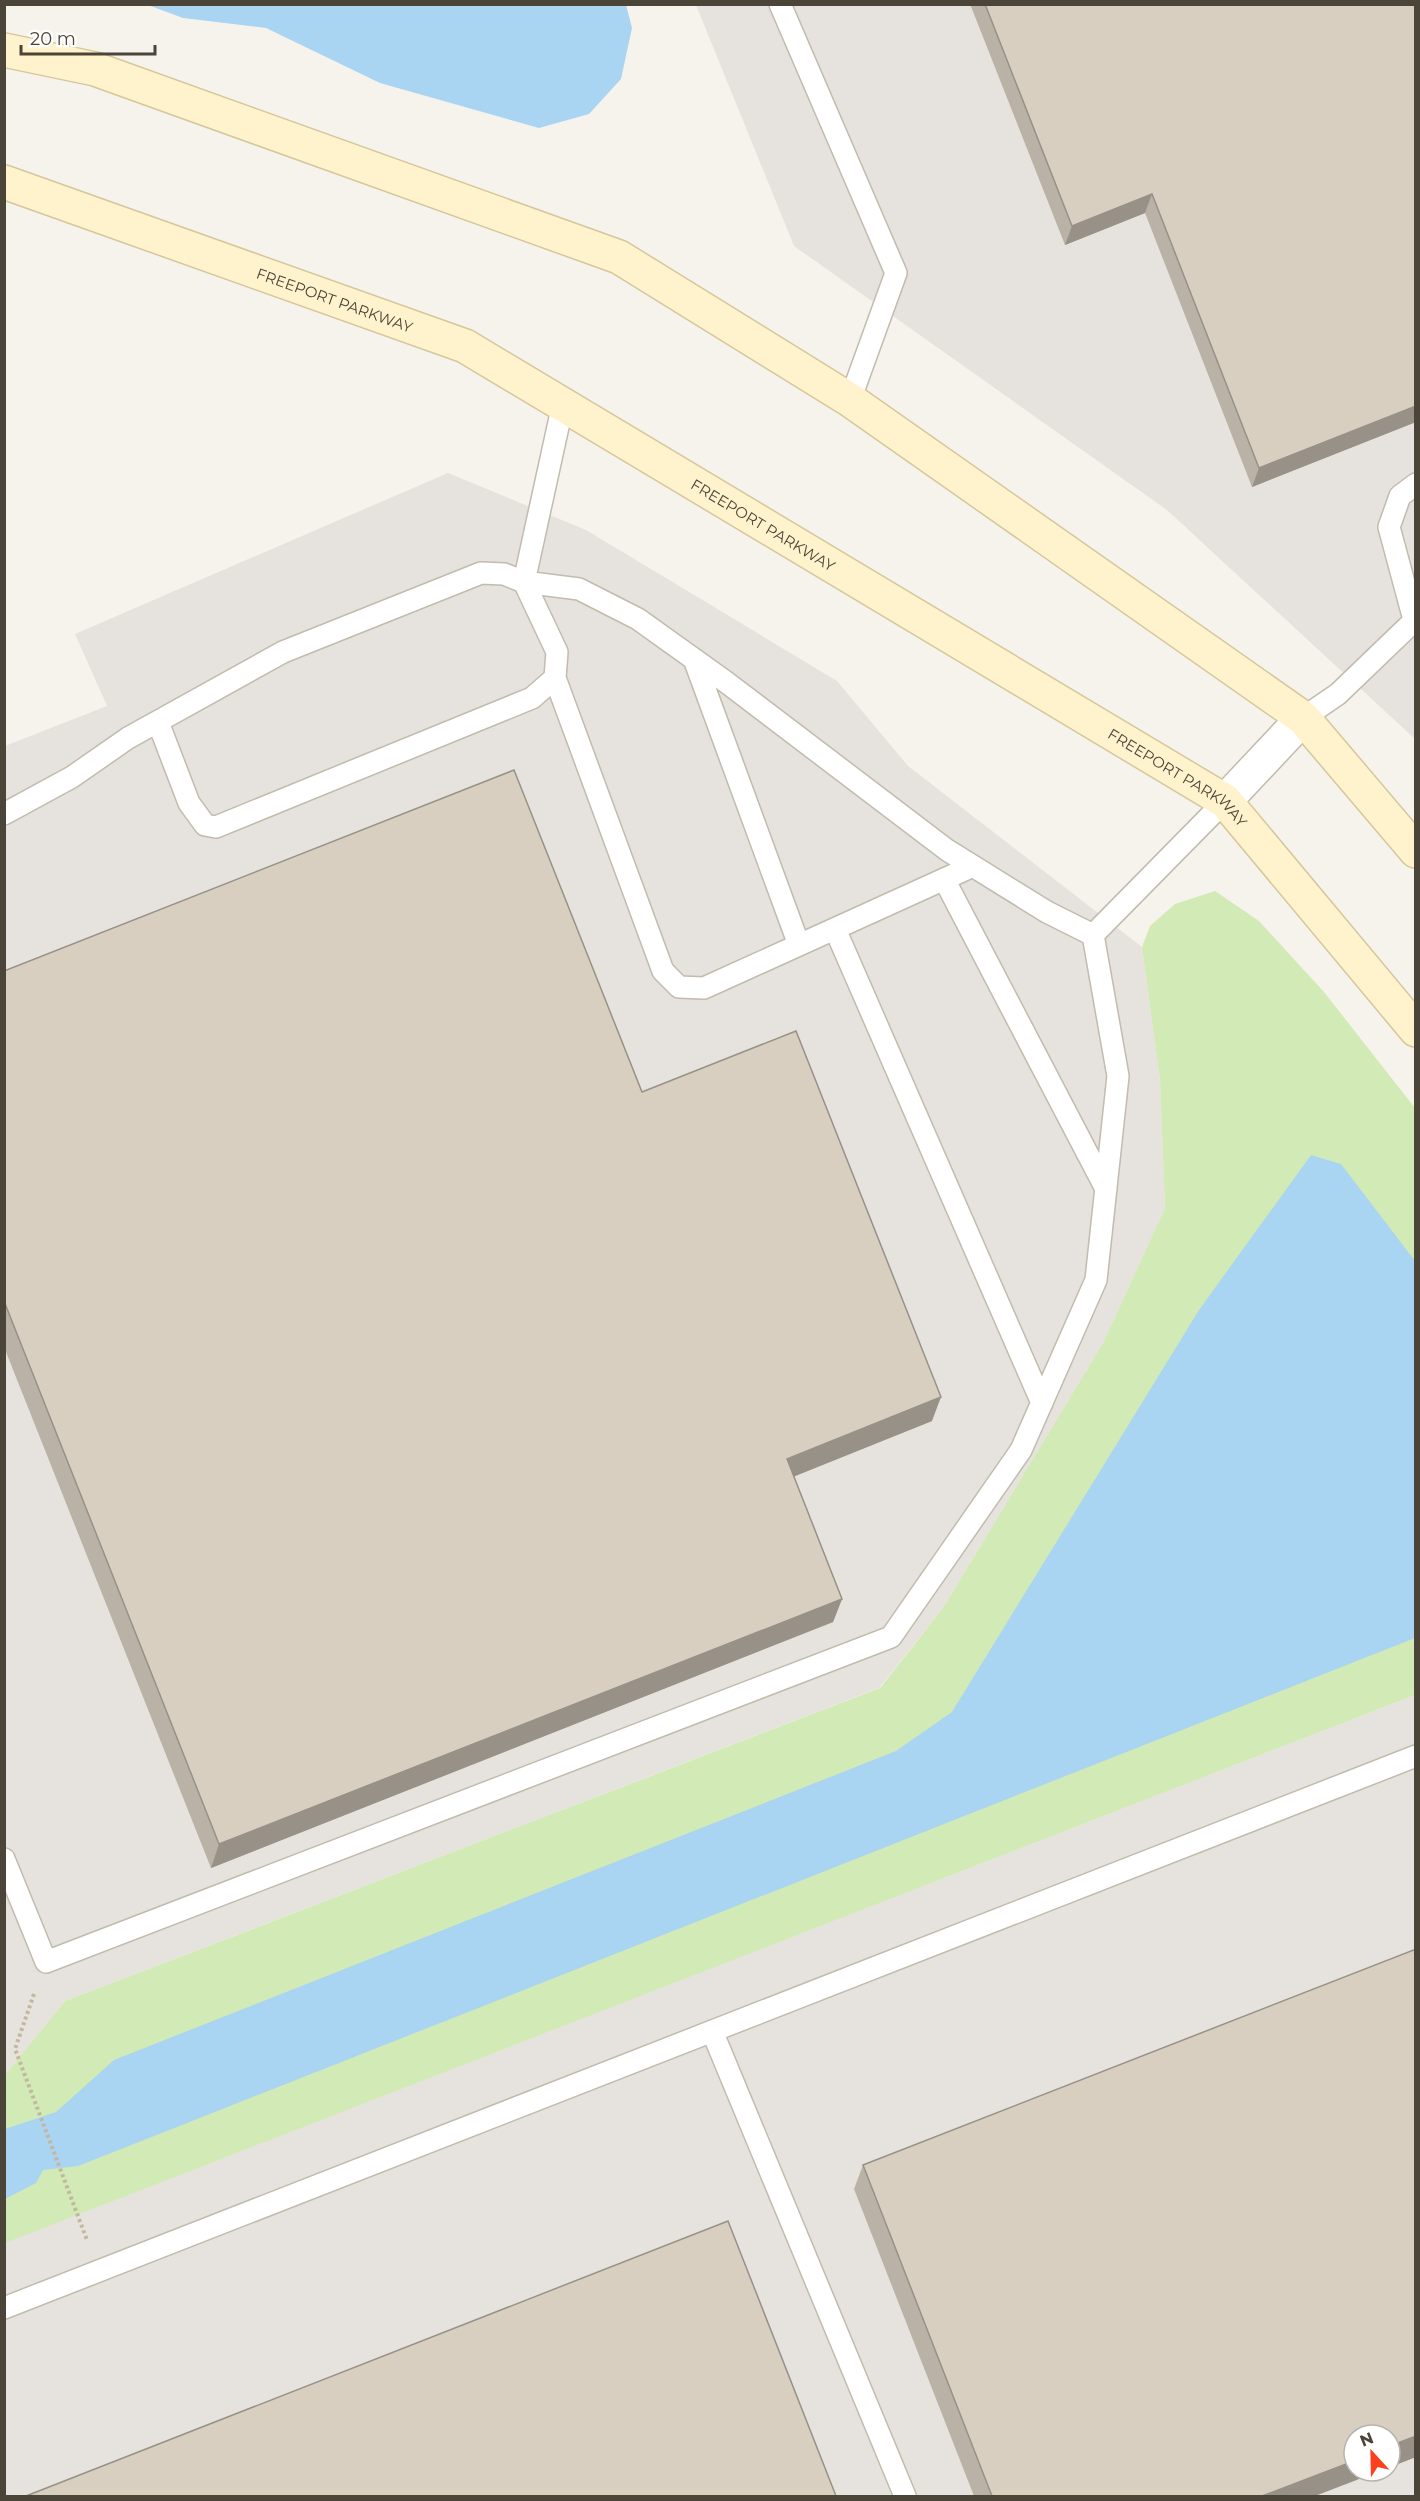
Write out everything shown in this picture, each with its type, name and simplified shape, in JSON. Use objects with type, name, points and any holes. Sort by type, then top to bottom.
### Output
[{"type":"main road","points":[[4,50],[95,69],[619,257],[850,400],[1303,718],[1416,851]]},
{"type":"main road","name":"FREEPORT PARKWAY","points":[[4,182],[465,346],[1225,801],[1416,1030]]},
{"type":"street","points":[[1225,801],[1303,718]]},
{"type":"lane","points":[[780,4],[896,273],[850,400]]},
{"type":"lane","points":[[563,404],[524,582],[557,652],[555,678],[663,971],[680,987],[704,987],[973,866]]},
{"type":"lane","points":[[1303,718],[1338,694],[1415,620],[1389,527],[1400,496],[1416,484]]},
{"type":"lane","points":[[4,814],[72,777],[128,738],[283,652],[481,573],[504,574],[524,582],[579,590],[638,619],[947,850],[1047,912],[1093,935]]},
{"type":"lane","points":[[694,659],[799,945]]},
{"type":"lane","points":[[158,722],[189,803],[205,825],[216,827],[532,698],[555,678]]},
{"type":"lane","points":[[1093,935],[1225,801]]},
{"type":"lane","points":[[945,879],[1106,1189]]},
{"type":"lane","points":[[835,929],[1042,1403]]},
{"type":"lane","points":[[4,1859],[46,1962],[891,1637],[1021,1450],[1096,1280],[1118,1076],[1093,935]]},
{"type":"lane","points":[[4,2308],[1416,1756]]},
{"type":"lane","points":[[712,2031],[905,2496]]},
{"type":"path","points":[[46,1962],[15,2049],[80,2221]]},
{"type":"shaded area","points":[[696,5],[1415,5],[1415,739],[1167,510],[794,246]]},
{"type":"shaded area","points":[[448,473],[586,530],[837,681],[908,766],[1142,947],[1160,1080],[1165,1208],[1103,1343],[943,1608],[879,1688],[65,2001],[5,2075],[5,746],[107,706],[75,634]]},
{"type":"shaded area","points":[[1415,1695],[1415,2496],[5,2496],[4,2243]]},
{"type":"green space","points":[[1215,891],[1259,921],[1324,992],[1415,1108],[1415,1695],[5,2243],[5,2075],[65,2001],[880,1688],[943,1608],[1103,1343],[1165,1208],[1160,1080],[1142,947],[1150,926],[1175,904]]},
{"type":"water","points":[[148,5],[626,5],[632,28],[621,79],[589,114],[539,128],[380,83],[266,28],[183,18]]},
{"type":"water","points":[[1311,1155],[1341,1164],[1415,1261],[1415,1638],[78,2166],[43,2170],[36,2183],[5,2199],[5,2129],[56,2112],[114,2060],[896,1751],[952,1712],[1199,1310]]},
{"type":"building","points":[[985,4],[1416,4],[1416,406],[1259,468],[1152,194],[1072,226]]},
{"type":"building","points":[[514,770],[642,1092],[796,1031],[941,1397],[787,1459],[842,1599],[219,1844],[4,1301],[4,971]]},
{"type":"building","points":[[1416,1949],[1416,2436],[1402,2441],[1402,2423],[1342,2423],[1342,2466],[1262,2496],[992,2496],[863,2165]]},
{"type":"building","points":[[728,2221],[836,2496],[26,2496]]}]
